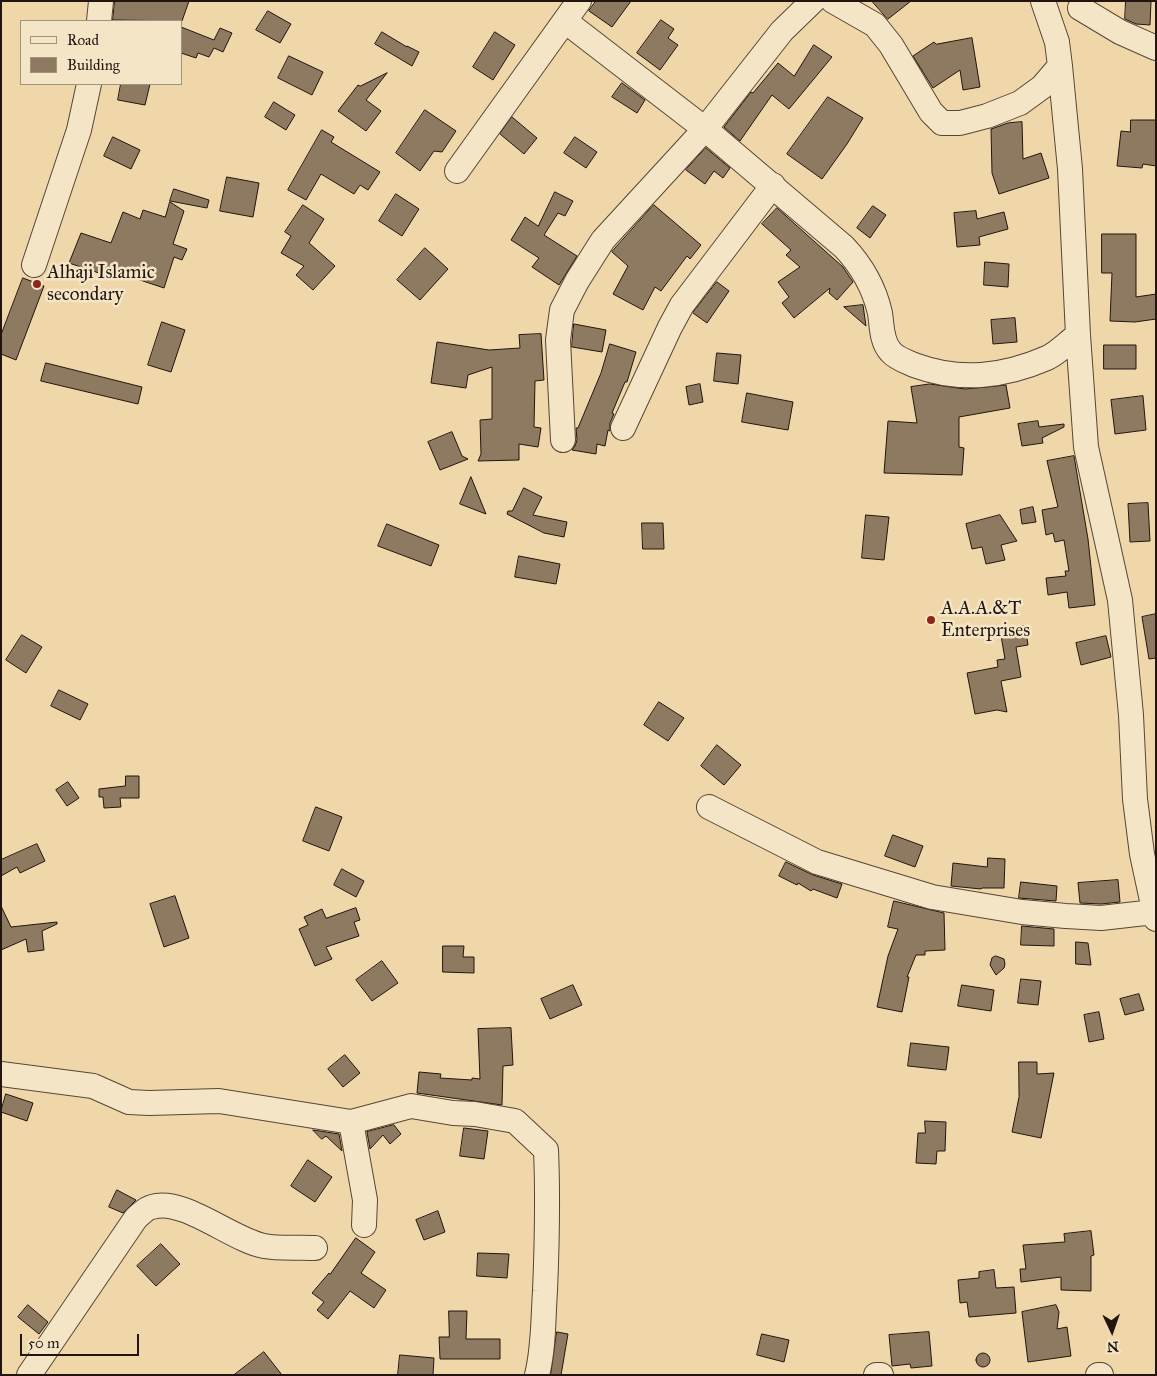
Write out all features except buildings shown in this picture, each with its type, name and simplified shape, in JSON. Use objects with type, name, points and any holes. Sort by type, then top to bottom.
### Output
[{"type":"street","points":[[99,20],[101,1]]},
{"type":"street","points":[[457,171],[579,1]]},
{"type":"street","points":[[562,440],[558,340],[562,310],[577,281],[603,240],[705,129],[782,30],[813,1]]},
{"type":"street","points":[[833,1],[875,25],[892,45],[931,112],[942,123],[960,123],[987,116],[1020,103],[1042,87],[1060,66]]},
{"type":"street","points":[[709,807],[817,862],[932,897],[1022,912],[1066,916],[1101,918],[1155,915],[1142,854],[1135,799],[1131,715],[1120,600],[1086,447],[1078,335],[1070,169],[1058,42],[1043,1]]},
{"type":"street","points":[[1058,42],[1082,5],[1120,32],[1156,48]]},
{"type":"street","points":[[565,21],[705,129],[773,185],[859,262],[874,292],[880,314],[882,333],[890,352],[908,362],[934,372],[962,376],[994,374],[1049,357],[1078,335]]},
{"type":"street","points":[[34,265],[79,130],[89,85]]},
{"type":"street","points":[[623,428],[682,305],[773,185]]},
{"type":"street","points":[[1,1074],[93,1086],[129,1102],[149,1104],[219,1101],[351,1122],[411,1106],[515,1121],[546,1150],[548,1196],[546,1257],[542,1356],[537,1375]]},
{"type":"street","points":[[351,1122],[365,1200],[364,1225]]},
{"type":"street","points":[[29,1375],[136,1218],[151,1207],[176,1207],[264,1246],[315,1248]]},
{"type":"street","points":[[876,1375],[881,1375]]},
{"type":"place","name":"Alhaji Islamic secondary","points":[[37,284]]},
{"type":"place","name":"A.A.A.&T Enterprises","points":[[931,620]]}]
